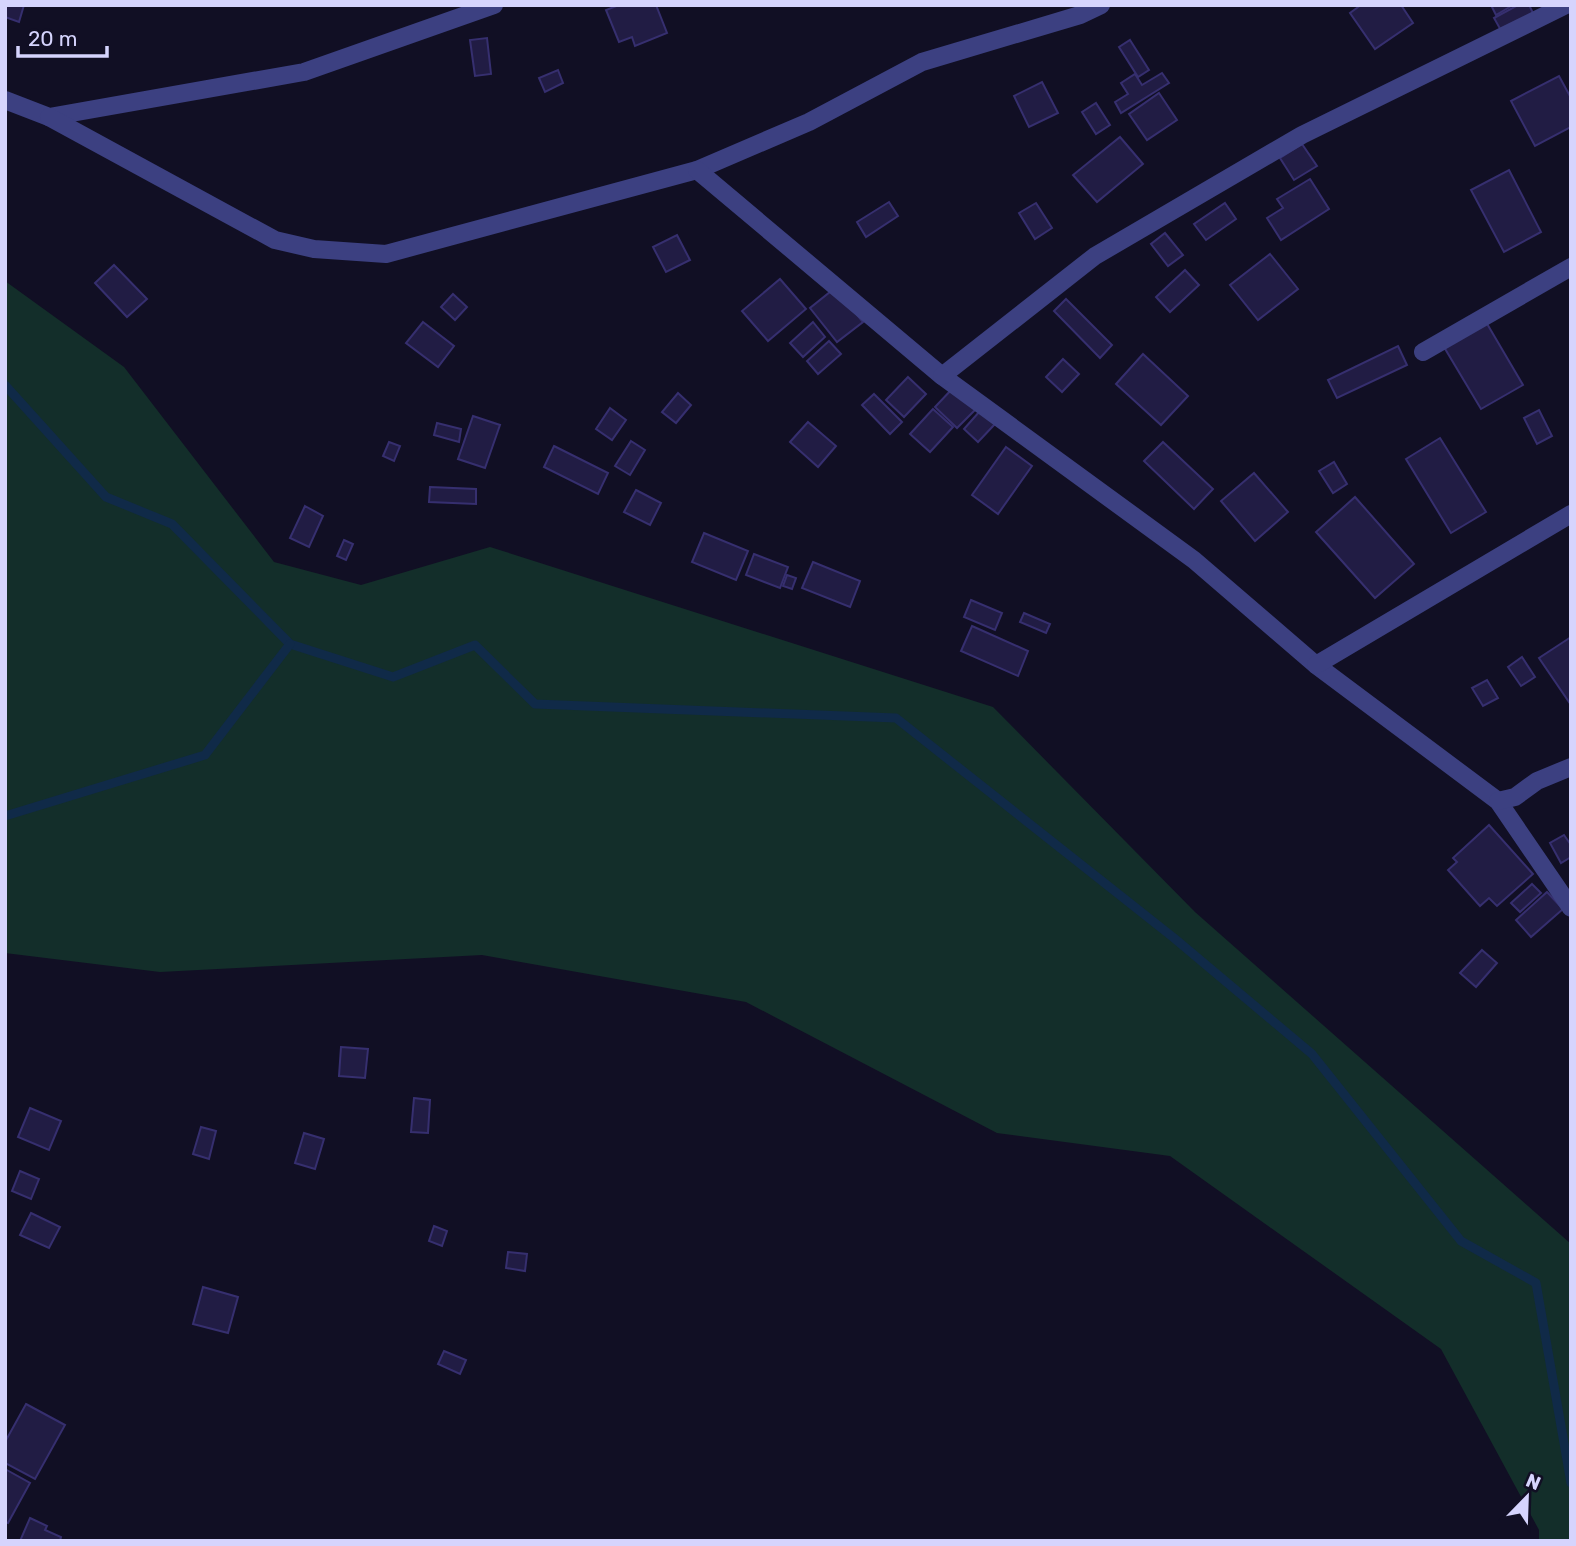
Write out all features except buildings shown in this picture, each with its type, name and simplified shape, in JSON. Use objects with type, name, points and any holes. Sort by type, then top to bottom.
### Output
[{"type":"street","points":[[49,117],[304,72],[494,5]]},
{"type":"street","points":[[5,100],[49,117],[275,240],[314,249],[386,254],[697,170],[809,122],[922,62],[1080,15],[1101,5]]},
{"type":"street","points":[[942,376],[1095,256],[1302,135],[1566,5]]},
{"type":"street","points":[[697,170],[942,376],[1194,561],[1315,664],[1498,801],[1571,908]]},
{"type":"street","points":[[1423,352],[1571,267]]},
{"type":"street","points":[[1315,664],[1571,514]]},
{"type":"street","points":[[1498,801],[1515,797],[1537,781],[1571,767]]},
{"type":"green space","points":[[5,281],[124,367],[274,562],[361,585],[490,547],[993,707],[1195,912],[1571,1244],[1571,1541],[1539,1541],[1539,1530],[1441,1349],[1170,1156],[997,1133],[746,1002],[482,955],[160,972],[5,953]]},
{"type":"waterway","points":[[5,385],[106,497],[172,524],[290,644],[393,677],[475,645],[535,704],[896,718],[1174,938],[1312,1054],[1461,1241],[1536,1283],[1571,1483]]},
{"type":"waterway","points":[[5,816],[205,755],[290,644]]}]
